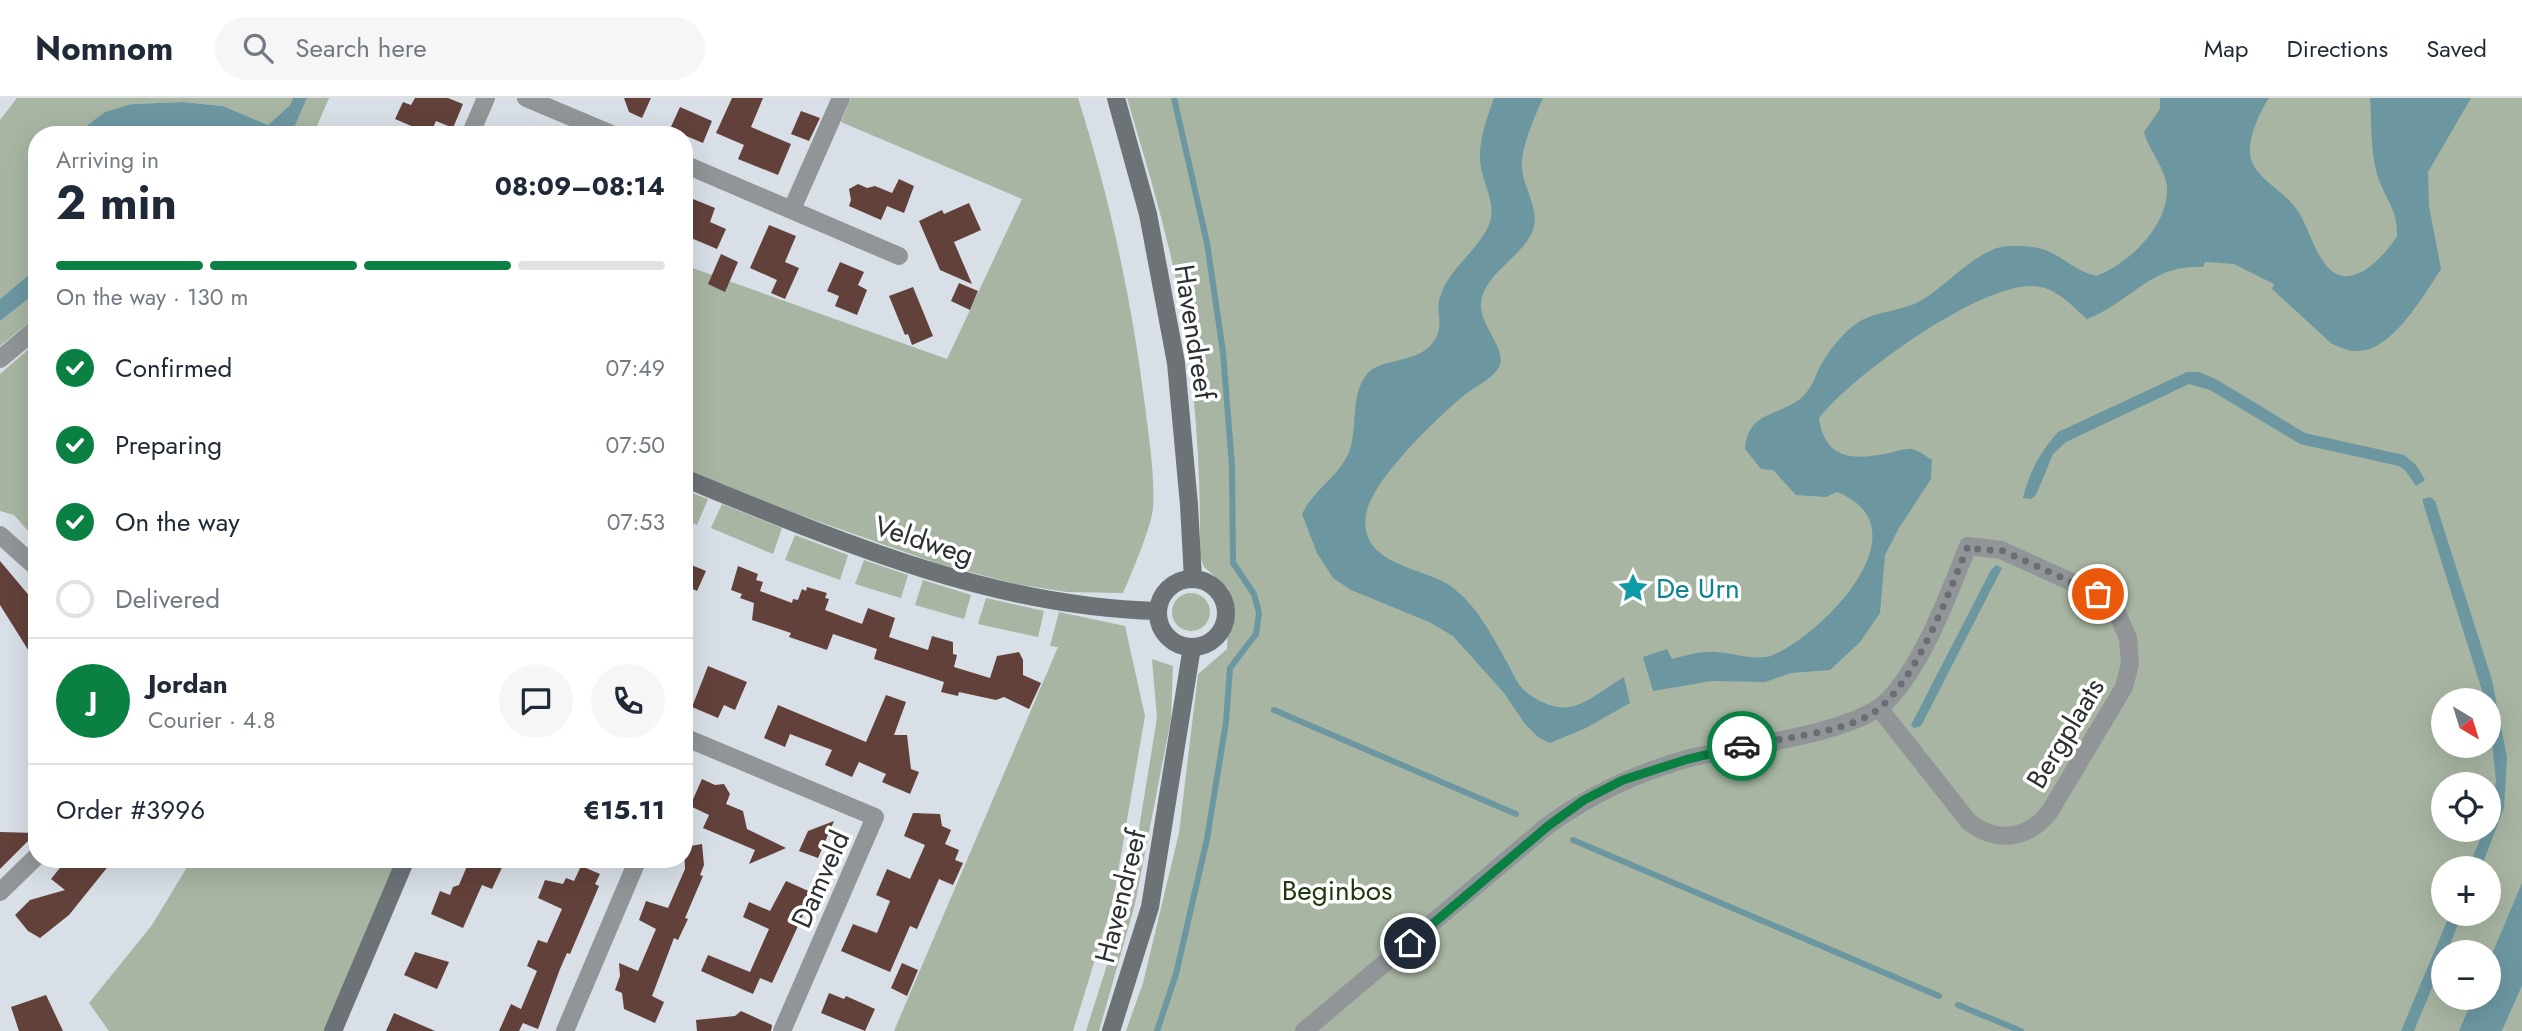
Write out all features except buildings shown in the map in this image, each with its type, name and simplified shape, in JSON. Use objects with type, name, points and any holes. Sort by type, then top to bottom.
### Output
[{"type":"street","points":[[474,126],[486,98]]},
{"type":"street","points":[[526,98],[593,126]]},
{"type":"street","points":[[792,209],[841,98]]},
{"type":"street","name":"Havendreef","points":[[1116,98],[1148,214],[1176,363],[1188,480],[1193,579]]},
{"type":"street","points":[[693,168],[899,256]]},
{"type":"street","points":[[0,359],[28,336]]},
{"type":"street","name":"Veldweg","points":[[693,482],[855,546],[975,584],[1084,605],[1158,611]]},
{"type":"street","points":[[0,536],[28,560]]},
{"type":"street","name":"Bergplaats","points":[[1968,546],[1981,550],[2001,550],[2098,594],[2124,625],[2130,651],[2128,676],[2114,706],[2044,819],[2020,835],[1999,837],[1978,830],[1969,822],[1879,708],[1899,686],[1915,661],[1945,603],[1968,546]]},
{"type":"street","points":[[1193,579],[1214,587],[1226,607],[1221,630],[1214,639],[1192,647],[1172,640],[1164,632],[1158,611],[1165,592],[1183,580],[1193,579]]},
{"type":"street","name":"Havendreef","points":[[1111,1031],[1150,907],[1192,647]]},
{"type":"street","points":[[1304,1031],[1548,826],[1584,800],[1623,780],[1662,767],[1732,748],[1839,726],[1861,719],[1879,708]]},
{"type":"street","name":"Damveld","points":[[693,746],[875,817],[782,1031]]},
{"type":"street","points":[[0,892],[28,867]]},
{"type":"street","points":[[333,1031],[402,868]]},
{"type":"street","points":[[565,1031],[634,868]]},
{"type":"green space","points":[[17,98],[293,98],[290,105],[268,125],[223,106],[183,102],[132,104],[92,126],[28,126],[28,276],[0,299],[0,120]]},
{"type":"green space","points":[[307,98],[329,98],[317,126],[295,126]]},
{"type":"green space","points":[[851,98],[1078,98],[1110,212],[1127,289],[1151,457],[1152,516],[1123,593],[1067,592],[1016,584],[939,564],[797,514],[693,473],[693,268],[947,359],[1022,199],[841,122]]},
{"type":"green space","name":"Beginbos","points":[[1127,98],[2522,98],[2522,900],[2501,947],[2501,940],[2431,940],[2431,1010],[2472,1010],[2462,1031],[1126,1031],[1143,983],[1179,833],[1198,674],[1227,649],[1229,589],[1204,567],[1200,556],[1196,420],[1188,351],[1177,284]]},
{"type":"green space","points":[[28,299],[28,323],[0,346],[0,321]]},
{"type":"green space","points":[[28,350],[28,531],[14,515],[0,511],[0,374]]},
{"type":"green space","points":[[693,493],[708,499],[697,525],[693,523]]},
{"type":"green space","points":[[722,504],[782,528],[773,554],[711,528]]},
{"type":"green space","points":[[795,535],[848,555],[840,580],[785,560]]},
{"type":"green space","points":[[864,560],[908,575],[901,598],[855,584]]},
{"type":"green space","points":[[923,580],[971,595],[964,619],[915,605]]},
{"type":"green space","points":[[1191,593],[1205,598],[1210,612],[1205,626],[1191,631],[1177,626],[1172,612],[1177,598]]},
{"type":"green space","points":[[986,598],[1044,611],[1038,637],[978,624]]},
{"type":"green space","points":[[1059,612],[1125,626],[1145,716],[1113,901],[1073,1031],[894,1031],[1058,647],[1050,646]]},
{"type":"green space","points":[[1152,659],[1173,666],[1171,719],[1135,904],[1099,1031],[1086,1031],[1127,902],[1157,718]]},
{"type":"green space","points":[[187,868],[394,868],[325,1031],[109,1031],[89,1003],[152,925]]},
{"type":"green space","points":[[2522,986],[2522,1031],[2502,1031]]},
{"type":"water","points":[[293,98],[307,98],[295,126],[87,126],[105,112],[132,104],[183,102],[223,106],[268,125],[290,105]]},
{"type":"water","points":[[1494,98],[1543,98],[1529,133],[1522,161],[1523,177],[1535,215],[1533,230],[1521,249],[1489,283],[1481,303],[1484,320],[1500,353],[1499,367],[1436,420],[1391,469],[1370,501],[1366,515],[1366,532],[1372,545],[1383,555],[1396,563],[1440,580],[1461,595],[1484,622],[1520,685],[1536,699],[1548,705],[1574,706],[1624,677],[1630,703],[1586,728],[1550,743],[1538,737],[1525,724],[1504,693],[1453,636],[1429,622],[1351,590],[1333,578],[1317,553],[1302,514],[1347,456],[1353,437],[1359,390],[1367,374],[1379,366],[1422,352],[1435,340],[1439,327],[1440,297],[1444,287],[1488,227],[1492,210],[1481,169],[1480,152]]},
{"type":"water","points":[[2160,98],[2269,98],[2252,135],[2251,159],[2258,172],[2295,207],[2325,264],[2334,273],[2345,276],[2355,275],[2375,263],[2397,236],[2393,210],[2375,165],[2370,98],[2471,98],[2428,172],[2429,206],[2441,269],[2406,320],[2383,342],[2371,349],[2348,350],[2332,344],[2272,289],[2274,284],[2234,264],[2205,262],[2203,267],[2169,271],[2087,319],[2063,298],[2042,287],[2010,289],[1982,299],[1918,335],[1887,357],[1835,400],[1819,418],[1828,443],[1843,454],[1865,457],[1910,449],[1932,460],[1931,479],[1885,555],[1880,613],[1860,642],[1830,670],[1791,673],[1765,682],[1712,681],[1653,691],[1643,657],[1667,649],[1672,659],[1709,652],[1767,657],[1794,643],[1817,626],[1839,604],[1858,579],[1869,554],[1872,530],[1862,508],[1837,492],[1826,497],[1796,495],[1773,470],[1761,469],[1745,449],[1752,428],[1765,416],[1791,405],[1804,395],[1829,352],[1857,323],[1922,300],[1982,255],[2002,247],[2039,248],[2096,276],[2133,253],[2154,229],[2166,201],[2166,180],[2144,132],[2160,109]]},
{"type":"water","points":[[28,276],[28,299],[0,321],[0,299]]},
{"type":"water","points":[[2187,372],[2199,372],[2216,379],[2305,433],[2404,455],[2416,465],[2425,480],[2416,486],[2399,466],[2300,444],[2210,390],[2189,384],[2066,442],[2053,454],[2036,495],[2031,499],[2023,498],[2036,462],[2058,432]]},
{"type":"water","points":[[2430,497],[2435,501],[2494,688],[2481,688],[2423,499]]},
{"type":"water","points":[[1996,565],[2002,568],[1921,726],[1914,728],[1911,725]]},
{"type":"water","points":[[2501,726],[2507,757],[2504,808],[2501,816],[2501,772],[2495,772],[2494,758],[2501,758]]},
{"type":"water","points":[[2479,842],[2491,842],[2486,856],[2473,856]]},
{"type":"water","points":[[2522,883],[2522,986],[2502,1031],[2459,1031],[2468,1010],[2501,1010],[2501,940],[2498,940]]},
{"type":"water","points":[[2445,926],[2457,926],[2452,940],[2439,940]]},
{"type":"water","points":[[2431,959],[2431,990],[2414,1031],[2401,1031]]},
{"type":"waterway","points":[[1157,1031],[1176,974],[1207,839],[1226,722],[1230,668],[1256,634],[1259,613],[1254,594],[1233,563],[1232,466],[1223,352],[1207,243],[1174,98]]},
{"type":"waterway","points":[[1274,710],[1516,814]]},
{"type":"waterway","points":[[1573,840],[1939,996]]},
{"type":"waterway","points":[[1958,1005],[2021,1031]]},
{"type":"way so far","points":[[1742,746],[1839,726],[1871,715],[1879,708],[1899,686],[1915,661],[1945,603],[1968,546],[1981,550],[2001,550],[2098,594]]},
{"type":"place","name":"De Urn","points":[[1633,588]]},
{"type":"route","points":[[1410,943],[1548,826],[1584,800],[1623,780],[1688,759],[1742,746]]}]
